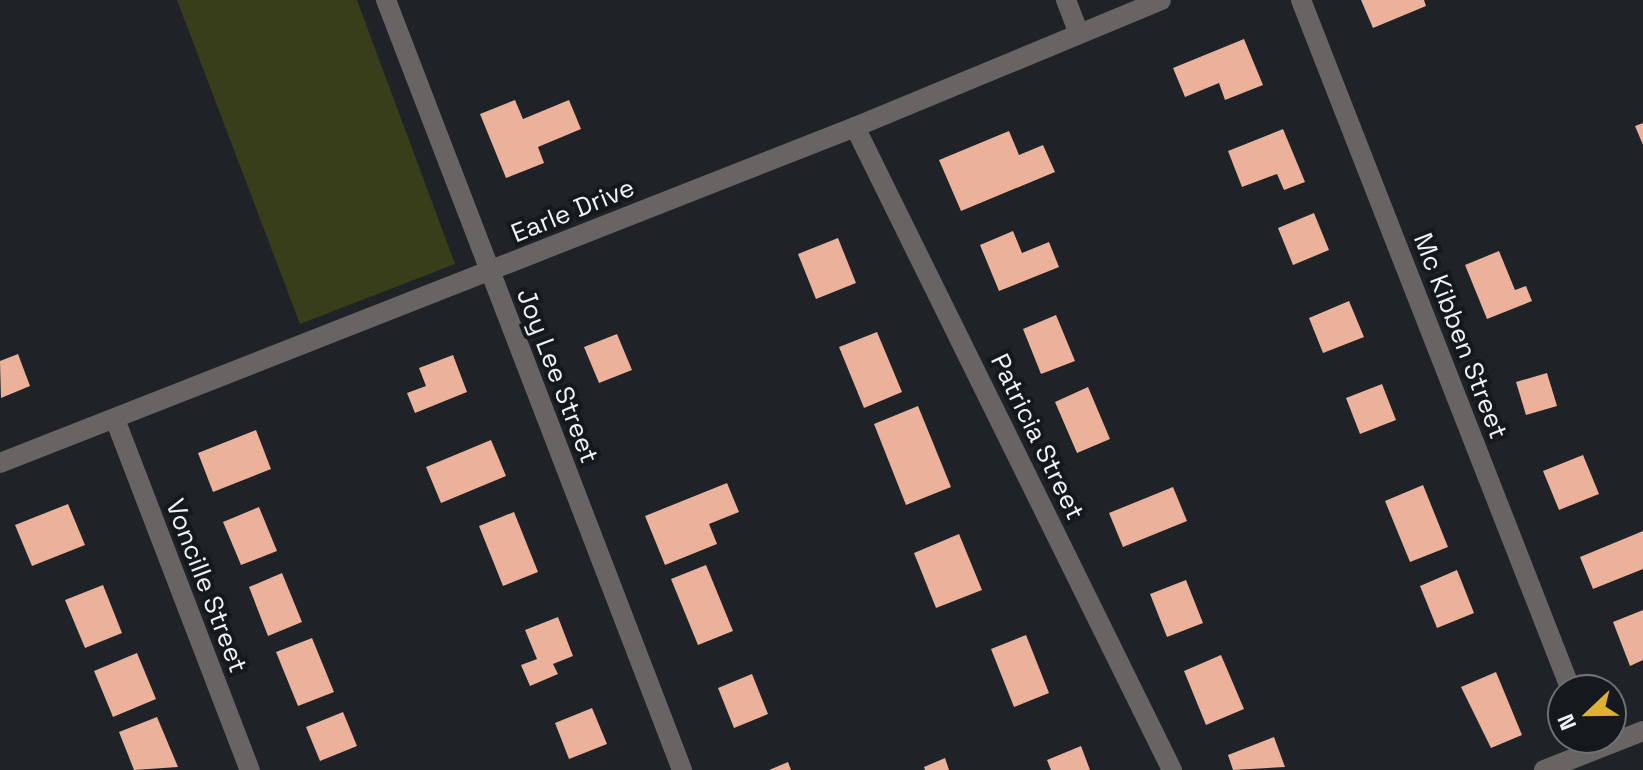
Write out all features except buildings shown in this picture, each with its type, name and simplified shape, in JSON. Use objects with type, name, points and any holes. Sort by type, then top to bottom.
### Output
[{"type":"street","name":"Joy Lee Street","points":[[386,0],[682,770]]},
{"type":"street","points":[[1066,0],[1079,34]]},
{"type":"street","name":"Earle Drive","points":[[0,463],[855,127],[1161,0]]},
{"type":"street","name":"Mc Kibben Street","points":[[1301,0],[1565,674]]},
{"type":"street","name":"Patricia Street","points":[[855,127],[1172,770]]},
{"type":"street","name":"Voncille Street","points":[[115,419],[250,770]]},
{"type":"street","points":[[1544,770],[1574,754]]},
{"type":"green space","points":[[177,0],[357,0],[455,264],[300,324]]}]
